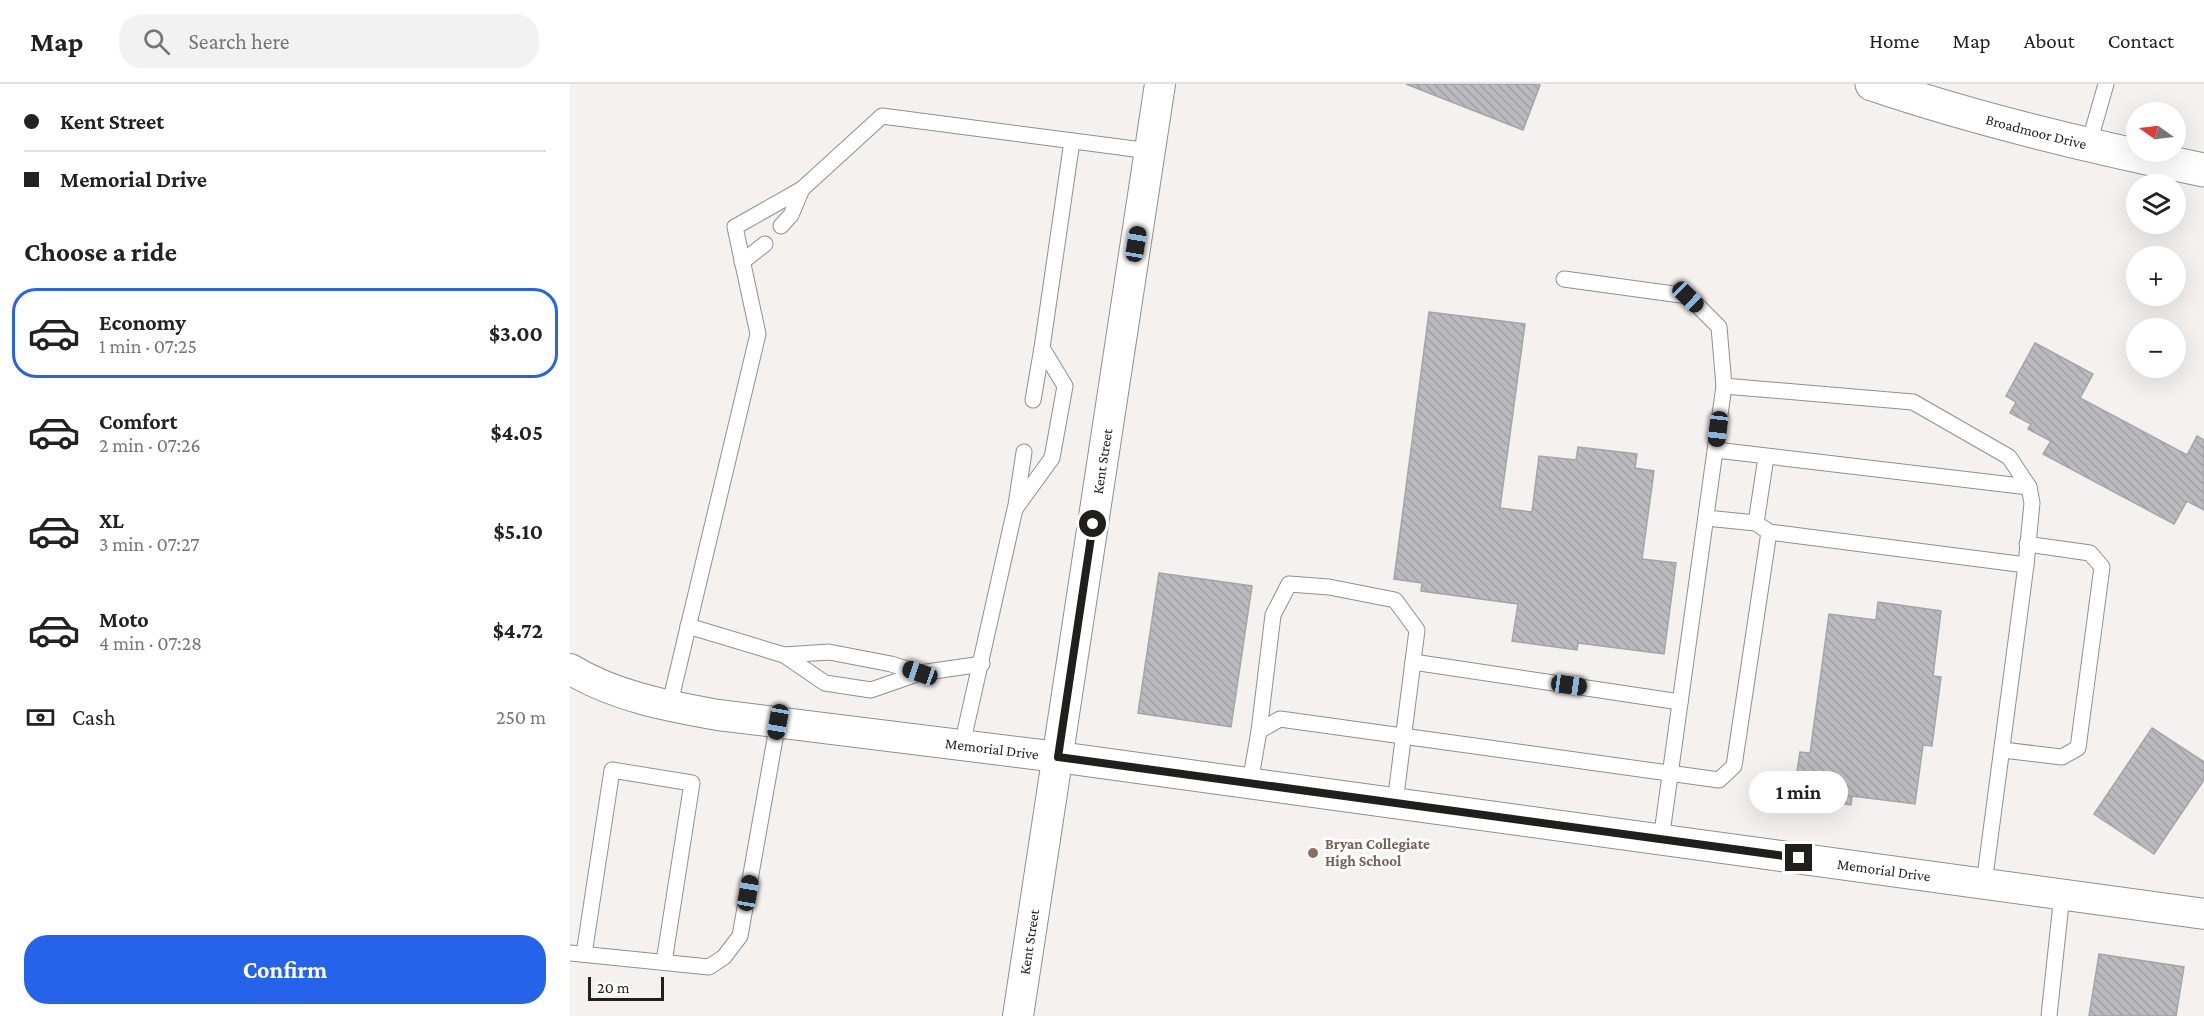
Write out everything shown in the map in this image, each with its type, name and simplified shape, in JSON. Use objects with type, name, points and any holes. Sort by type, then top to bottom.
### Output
[{"type":"street","name":"Kent Street","points":[[1018,1016],[1160,84]]},
{"type":"street","name":"Broadmoor Drive","points":[[1872,84],[1977,118],[2088,147],[2204,171]]},
{"type":"street","name":"Memorial Drive","points":[[570,669],[592,682],[669,706],[2204,914]]},
{"type":"lane","points":[[2088,147],[2106,84]]},
{"type":"lane","points":[[669,706],[758,334],[735,227],[802,189],[882,116],[1150,151]]},
{"type":"lane","points":[[1033,400],[1072,141]]},
{"type":"lane","points":[[781,226],[791,215],[802,189]]},
{"type":"lane","points":[[742,262],[765,244]]},
{"type":"lane","points":[[1564,279],[1688,297],[1719,327],[1724,386],[1661,840]]},
{"type":"lane","points":[[1015,509],[1052,458],[1065,386],[1042,348]]},
{"type":"lane","points":[[1724,386],[1913,402],[2008,457],[2028,488],[2032,503],[2026,565],[1984,884]]},
{"type":"lane","points":[[1716,450],[2028,488]]},
{"type":"lane","points":[[962,745],[1015,509],[1024,452]]},
{"type":"lane","points":[[1259,731],[1280,719],[1719,780],[1734,766],[1762,528],[1766,457]]},
{"type":"lane","points":[[1706,518],[2026,565]]},
{"type":"lane","points":[[2003,750],[2062,757],[2078,748],[2102,567],[2090,553],[2027,544]]},
{"type":"lane","points":[[1250,783],[1274,615],[1290,584],[1329,587],[1395,600],[1417,630],[1395,803]]},
{"type":"lane","points":[[688,626],[784,655],[825,683],[871,690],[920,673],[982,664]]},
{"type":"lane","points":[[784,655],[829,652],[891,664],[920,673]]},
{"type":"lane","points":[[1413,662],[1680,702]]},
{"type":"lane","points":[[664,962],[692,783],[612,770],[577,954],[709,967],[724,957],[740,936],[778,722]]},
{"type":"lane","points":[[2049,1016],[2062,894]]},
{"type":"building","points":[[1406,84],[1538,84],[1540,85],[1523,130]]},
{"type":"building","points":[[1429,312],[1525,324],[1500,508],[1532,512],[1539,456],[1576,460],[1578,447],[1637,454],[1635,468],[1654,471],[1642,559],[1676,563],[1664,654],[1578,643],[1577,650],[1512,641],[1518,604],[1421,591],[1422,583],[1394,579]]},
{"type":"building","points":[[2035,343],[2093,374],[2080,398],[2187,455],[2197,436],[2204,440],[2204,510],[2187,501],[2174,524],[2043,454],[2051,441],[2028,429],[2031,424],[2010,413],[2016,402],[2006,396]]},
{"type":"building","points":[[1159,573],[1252,586],[1231,727],[1138,713]]},
{"type":"building","points":[[1878,602],[1941,611],[1933,676],[1941,677],[1932,746],[1923,745],[1915,804],[1852,796],[1851,805],[1793,797],[1800,752],[1810,753],[1829,614],[1876,620]]},
{"type":"building","points":[[2152,728],[2204,762],[2204,780],[2154,854],[2094,814]]},
{"type":"building","points":[[2099,954],[2184,967],[2176,1016],[2089,1016]]},
{"type":"place","name":"Bryan Collegiate High School","points":[[1313,853]]},
{"type":"route","points":[[1093,524],[1058,757],[1799,858]]}]
